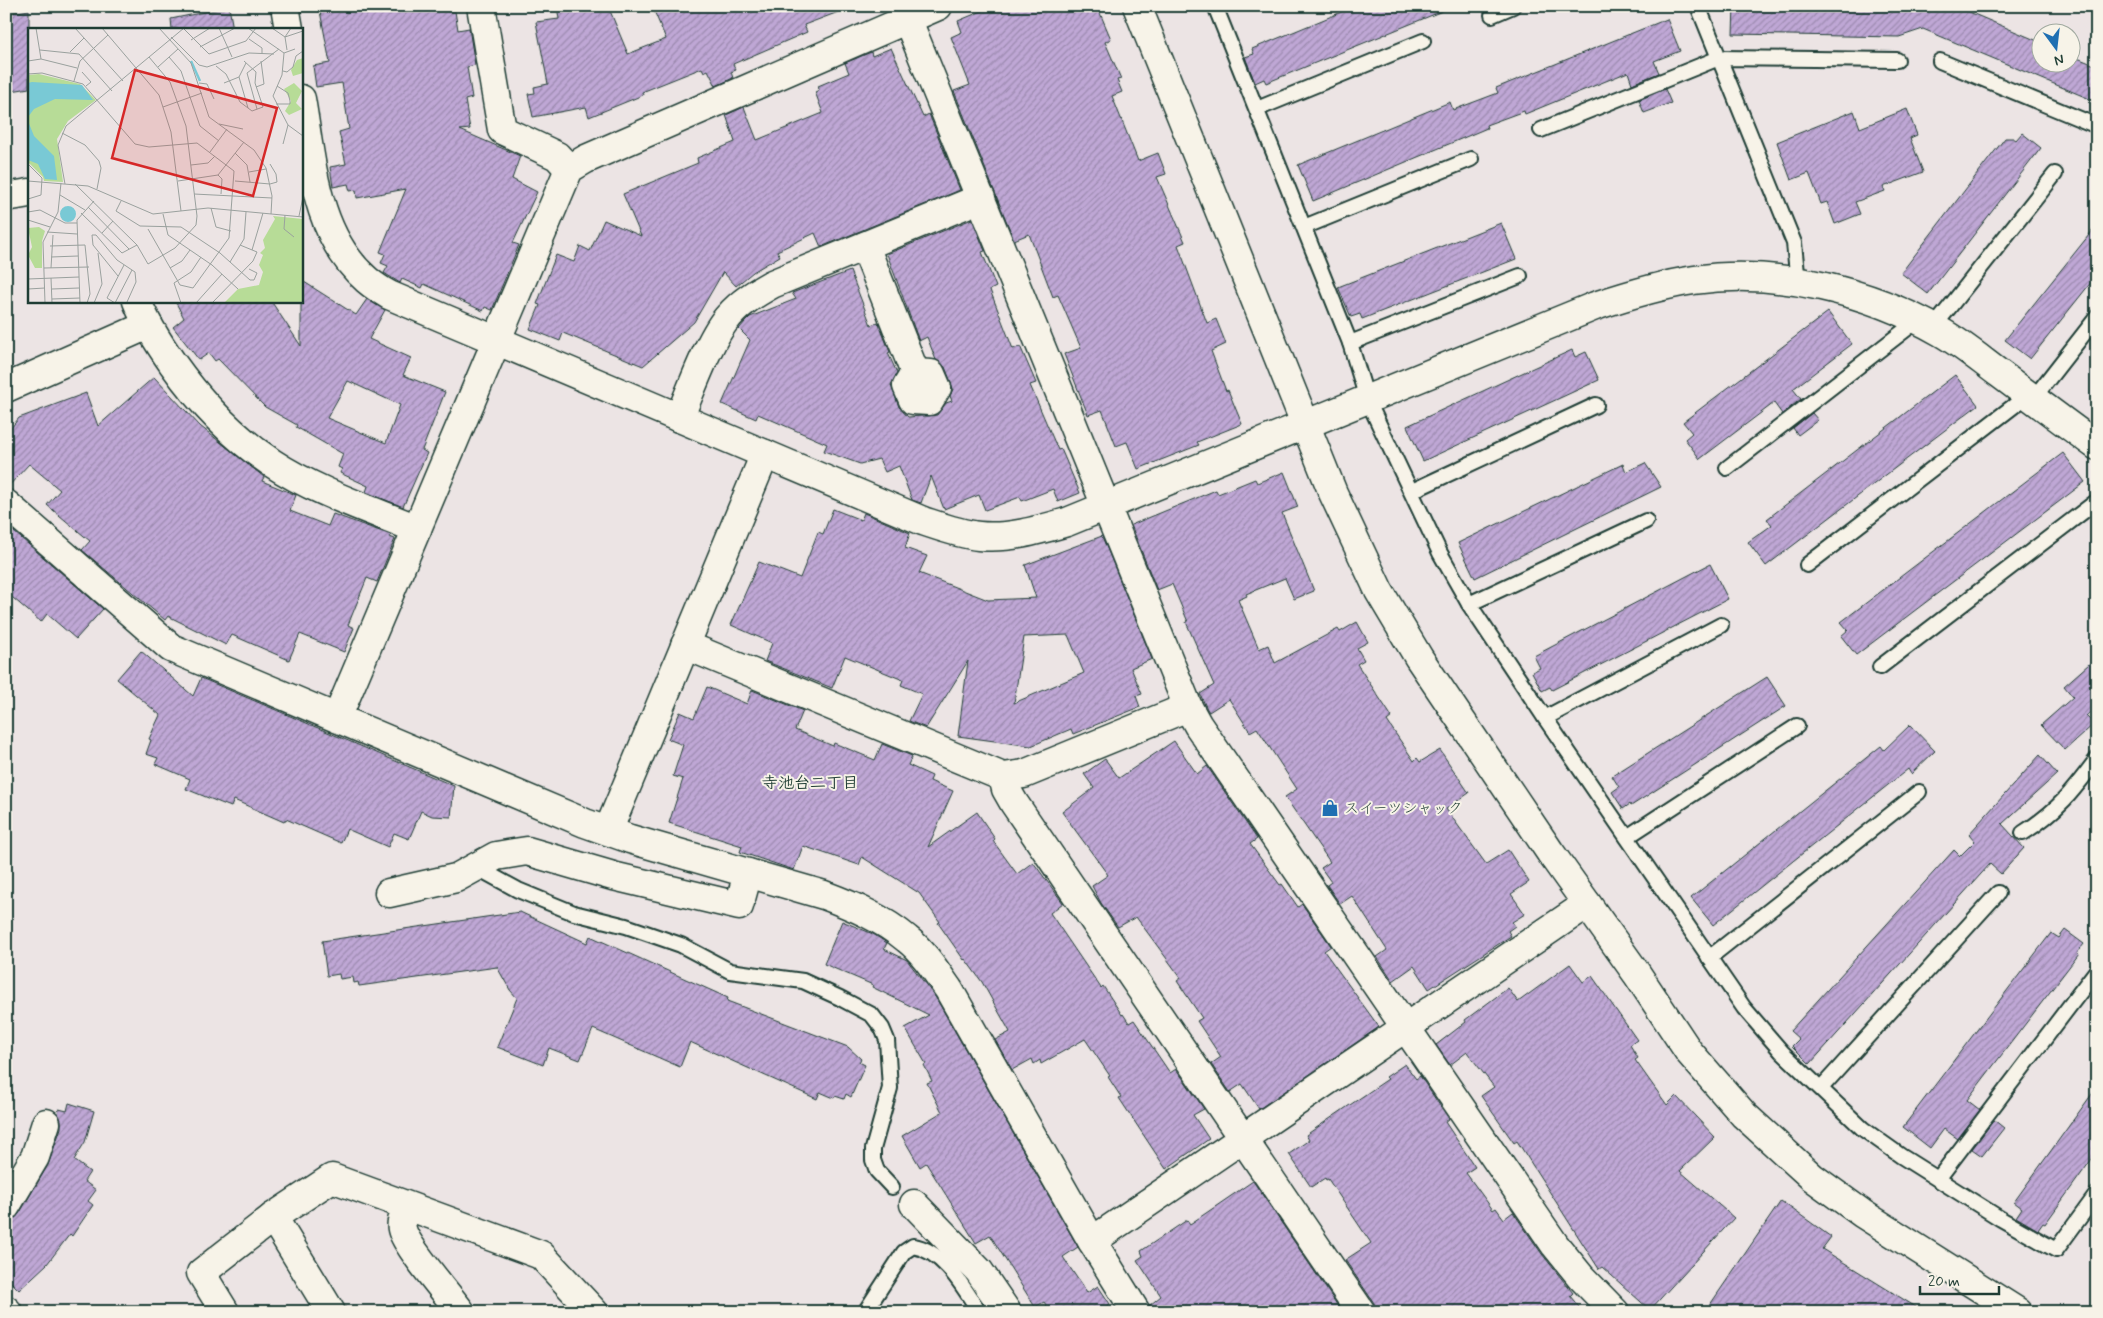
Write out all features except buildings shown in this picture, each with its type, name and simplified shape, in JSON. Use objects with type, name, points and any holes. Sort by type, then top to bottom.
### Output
[{"type":"street","points":[[285,6],[289,28]]},
{"type":"street","points":[[481,6],[502,130],[557,156],[570,169]]},
{"type":"street","points":[[337,718],[570,169],[586,159],[905,13],[938,6]]},
{"type":"street","points":[[1137,6],[1333,493],[1379,591],[1419,658],[1689,1052],[1744,1115],[1812,1176],[1863,1214],[2018,1312]]},
{"type":"street","points":[[905,13],[1188,707],[1405,1028],[1555,1245],[1615,1312]]},
{"type":"street","points":[[302,111],[305,146],[319,201],[329,228],[354,267],[368,281],[390,295],[923,521],[951,530],[980,536],[1007,536],[1067,522],[1595,306],[1663,285],[1696,280],[1767,279],[1832,288],[1865,298],[1926,324],[1968,350],[2097,446]]},
{"type":"street","points":[[6,197],[28,193]]},
{"type":"street","points":[[679,418],[714,339],[727,318],[748,298],[772,284],[981,198]]},
{"type":"street","points":[[865,246],[915,373]]},
{"type":"street","points":[[6,388],[143,313],[192,390],[222,422],[256,451],[311,485],[417,530]]},
{"type":"street","points":[[608,831],[765,454]]},
{"type":"street","points":[[6,504],[171,648],[608,831],[854,906],[908,939],[949,990],[1092,1241],[1136,1312]]},
{"type":"street","points":[[685,644],[1003,777],[1024,774],[1188,707]]},
{"type":"street","points":[[1003,777],[1006,789],[1014,802],[1361,1312]]},
{"type":"street","points":[[389,893],[456,878],[496,856],[527,851],[612,876],[739,906],[748,873]]},
{"type":"street","points":[[1092,1241],[1587,904]]},
{"type":"street","points":[[6,1206],[35,1157],[46,1124]]},
{"type":"street","points":[[225,1312],[202,1273],[273,1217],[332,1178],[540,1255],[594,1312]]},
{"type":"street","points":[[914,1204],[979,1271],[1007,1312]]},
{"type":"street","points":[[408,1207],[401,1222],[402,1232],[410,1246],[461,1312]]},
{"type":"street","points":[[273,1217],[331,1312]]},
{"type":"lane","points":[[1215,6],[1350,343],[1367,399],[1440,553],[1469,604],[1545,718],[1744,1008],[1782,1052],[1863,1129],[1901,1156],[2001,1219],[2056,1250],[2097,1194]]},
{"type":"lane","points":[[1492,15],[1513,6]]},
{"type":"lane","points":[[1698,6],[1794,243],[1798,283]]},
{"type":"lane","points":[[1257,109],[1423,41]]},
{"type":"lane","points":[[1541,130],[1719,58],[1897,60]]},
{"type":"lane","points":[[1940,61],[2097,126]]},
{"type":"lane","points":[[1304,227],[1471,159]]},
{"type":"lane","points":[[1727,468],[1926,324],[2055,174]]},
{"type":"lane","points":[[1350,343],[1520,276]]},
{"type":"lane","points":[[1807,565],[2031,397],[2097,318]]},
{"type":"lane","points":[[1412,492],[1596,405]]},
{"type":"lane","points":[[1880,667],[2097,501]]},
{"type":"lane","points":[[1469,604],[1646,521]]},
{"type":"lane","points":[[1545,718],[1721,625]]},
{"type":"lane","points":[[1627,837],[1797,726]]},
{"type":"lane","points":[[2023,833],[2043,821],[2063,804],[2097,759]]},
{"type":"lane","points":[[1709,958],[1919,792]]},
{"type":"lane","points":[[476,868],[518,890],[574,913],[626,926],[681,945],[730,971],[803,981],[872,1015],[882,1028],[887,1040],[890,1088],[873,1149],[873,1160],[877,1172],[892,1187]]},
{"type":"lane","points":[[1821,1088],[1998,893]]},
{"type":"lane","points":[[1938,1179],[2097,970]]},
{"type":"lane","points":[[865,1312],[904,1252],[913,1246],[922,1247],[938,1259],[960,1281],[975,1305]]},
{"type":"place","name":"スイーツシャック","points":[[1330,808]]},
{"type":"district","name":"寺池台二丁目","points":[[810,782]]}]
